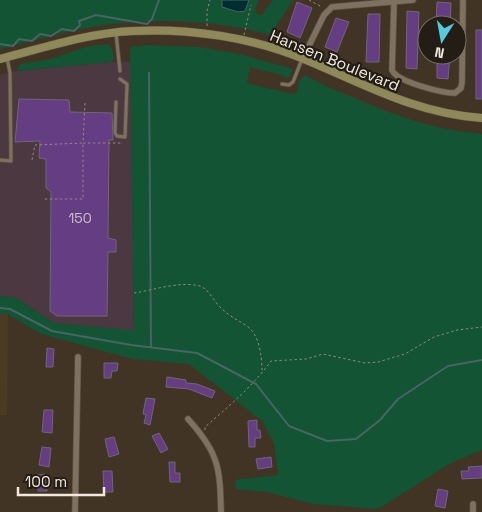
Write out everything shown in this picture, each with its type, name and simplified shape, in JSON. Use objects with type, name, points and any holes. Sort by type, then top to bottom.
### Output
[{"type":"street","points":[[303,58],[327,10],[332,7],[413,0]]},
{"type":"street","points":[[394,3],[392,70],[394,74],[404,80],[455,93],[461,88],[462,82],[463,0]]},
{"type":"street","name":"Hansen Boulevard","points":[[3,58],[72,40],[116,33],[176,30],[242,40],[303,58],[378,93],[425,109],[457,116],[482,118]]},
{"type":"street","points":[[75,512],[78,357]]},
{"type":"street","points":[[188,419],[198,430],[218,462],[221,512]]},
{"type":"street","points":[[472,504],[473,512]]},
{"type":"lane","points":[[116,33],[120,71]]},
{"type":"lane","points":[[0,160],[11,160],[10,73],[3,58]]},
{"type":"lane","points":[[282,84],[289,85],[293,82],[303,58]]},
{"type":"lane","points":[[116,102],[115,133],[117,136],[125,137],[127,84],[120,79]]},
{"type":"path","points":[[204,34],[206,10],[210,0]]},
{"type":"path","points":[[309,0],[327,10]]},
{"type":"path","points":[[242,40],[251,5]]},
{"type":"path","points":[[44,199],[83,199],[85,102]]},
{"type":"path","points":[[32,160],[35,145],[121,144]]},
{"type":"path","points":[[134,293],[176,286],[200,286],[236,321],[248,326],[259,345],[262,373]]},
{"type":"path","points":[[205,427],[232,405],[241,393],[262,373],[271,360],[306,359],[323,354],[365,363],[378,362],[405,354],[434,337],[457,330],[482,327]]},
{"type":"shaded area","points":[[111,62],[131,62],[134,331],[54,323],[15,297],[0,296],[0,75],[17,71]]},
{"type":"shaded area","points":[[0,314],[8,314],[7,415],[0,415]]},
{"type":"green space","points":[[0,0],[222,0],[221,4],[226,9],[250,2],[249,0],[258,0],[255,13],[262,15],[273,0],[293,0],[270,35],[248,29],[200,22],[127,22],[61,33],[0,49]]},
{"type":"green space","points":[[107,44],[111,46],[114,57],[112,62],[17,71],[20,64],[51,59],[86,47]]},
{"type":"green space","points":[[147,45],[199,47],[235,53],[293,69],[290,77],[284,78],[284,76],[250,67],[247,83],[292,94],[297,92],[299,81],[305,75],[333,89],[398,115],[448,129],[482,134],[482,450],[451,463],[378,509],[313,504],[267,492],[236,489],[235,480],[278,475],[274,443],[262,421],[189,364],[133,359],[41,334],[8,314],[0,314],[0,296],[15,297],[54,323],[134,330],[130,47]]},
{"type":"water","points":[[222,0],[249,0],[245,11],[238,12],[222,7]]},
{"type":"building","points":[[297,2],[312,8],[300,38],[287,32]]},
{"type":"building","points":[[437,2],[451,3],[450,15],[436,15]]},
{"type":"building","points":[[407,11],[419,12],[419,15],[417,15],[417,69],[406,68]]},
{"type":"building","points":[[368,14],[380,14],[379,62],[366,62]]},
{"type":"building","points":[[336,18],[349,22],[337,52],[325,47]]},
{"type":"building","points":[[476,30],[482,30],[482,99],[476,99]]},
{"type":"building","points":[[437,65],[449,65],[448,79],[437,78]]},
{"type":"building","points":[[19,99],[69,100],[70,112],[112,113],[113,140],[109,140],[108,238],[116,240],[116,252],[108,252],[107,316],[57,316],[50,311],[51,192],[46,188],[46,159],[39,158],[40,141],[15,142]]},
{"type":"building","points":[[47,348],[54,349],[53,367],[46,367]]},
{"type":"building","points":[[104,363],[118,363],[117,371],[112,371],[111,378],[104,378]]},
{"type":"building","points":[[167,377],[186,380],[186,383],[197,384],[215,391],[212,398],[189,389],[166,387]]},
{"type":"building","points":[[146,398],[155,399],[150,425],[144,423],[146,415],[143,414]]},
{"type":"building","points":[[44,410],[53,410],[52,433],[42,432]]},
{"type":"building","points":[[257,420],[257,430],[260,430],[261,438],[255,438],[255,447],[249,447],[248,421]]},
{"type":"building","points":[[159,433],[168,449],[161,453],[152,436]]},
{"type":"building","points":[[114,437],[119,454],[109,457],[105,439]]},
{"type":"building","points":[[42,447],[51,448],[49,467],[39,465]]},
{"type":"building","points":[[271,457],[272,467],[258,469],[256,459]]},
{"type":"building","points":[[169,462],[175,462],[175,473],[180,473],[180,482],[170,482]]},
{"type":"building","points":[[482,466],[482,478],[462,479],[461,471],[469,471],[468,467]]},
{"type":"building","points":[[103,471],[112,471],[113,492],[104,492]]},
{"type":"building","points":[[45,474],[47,491],[38,491],[37,475]]},
{"type":"building","points":[[438,489],[448,491],[445,508],[435,506]]},
{"type":"waterway","points":[[0,44],[13,46],[19,39],[32,41],[40,34],[51,36],[62,29],[74,31],[80,25],[79,21],[96,15],[147,24],[152,19],[159,0]]},
{"type":"waterway","points":[[149,73],[151,347]]},
{"type":"waterway","points":[[0,308],[10,309],[52,331],[131,345],[197,353],[256,384],[289,426],[327,441],[356,439],[380,420],[398,399],[448,366],[482,360]]}]
